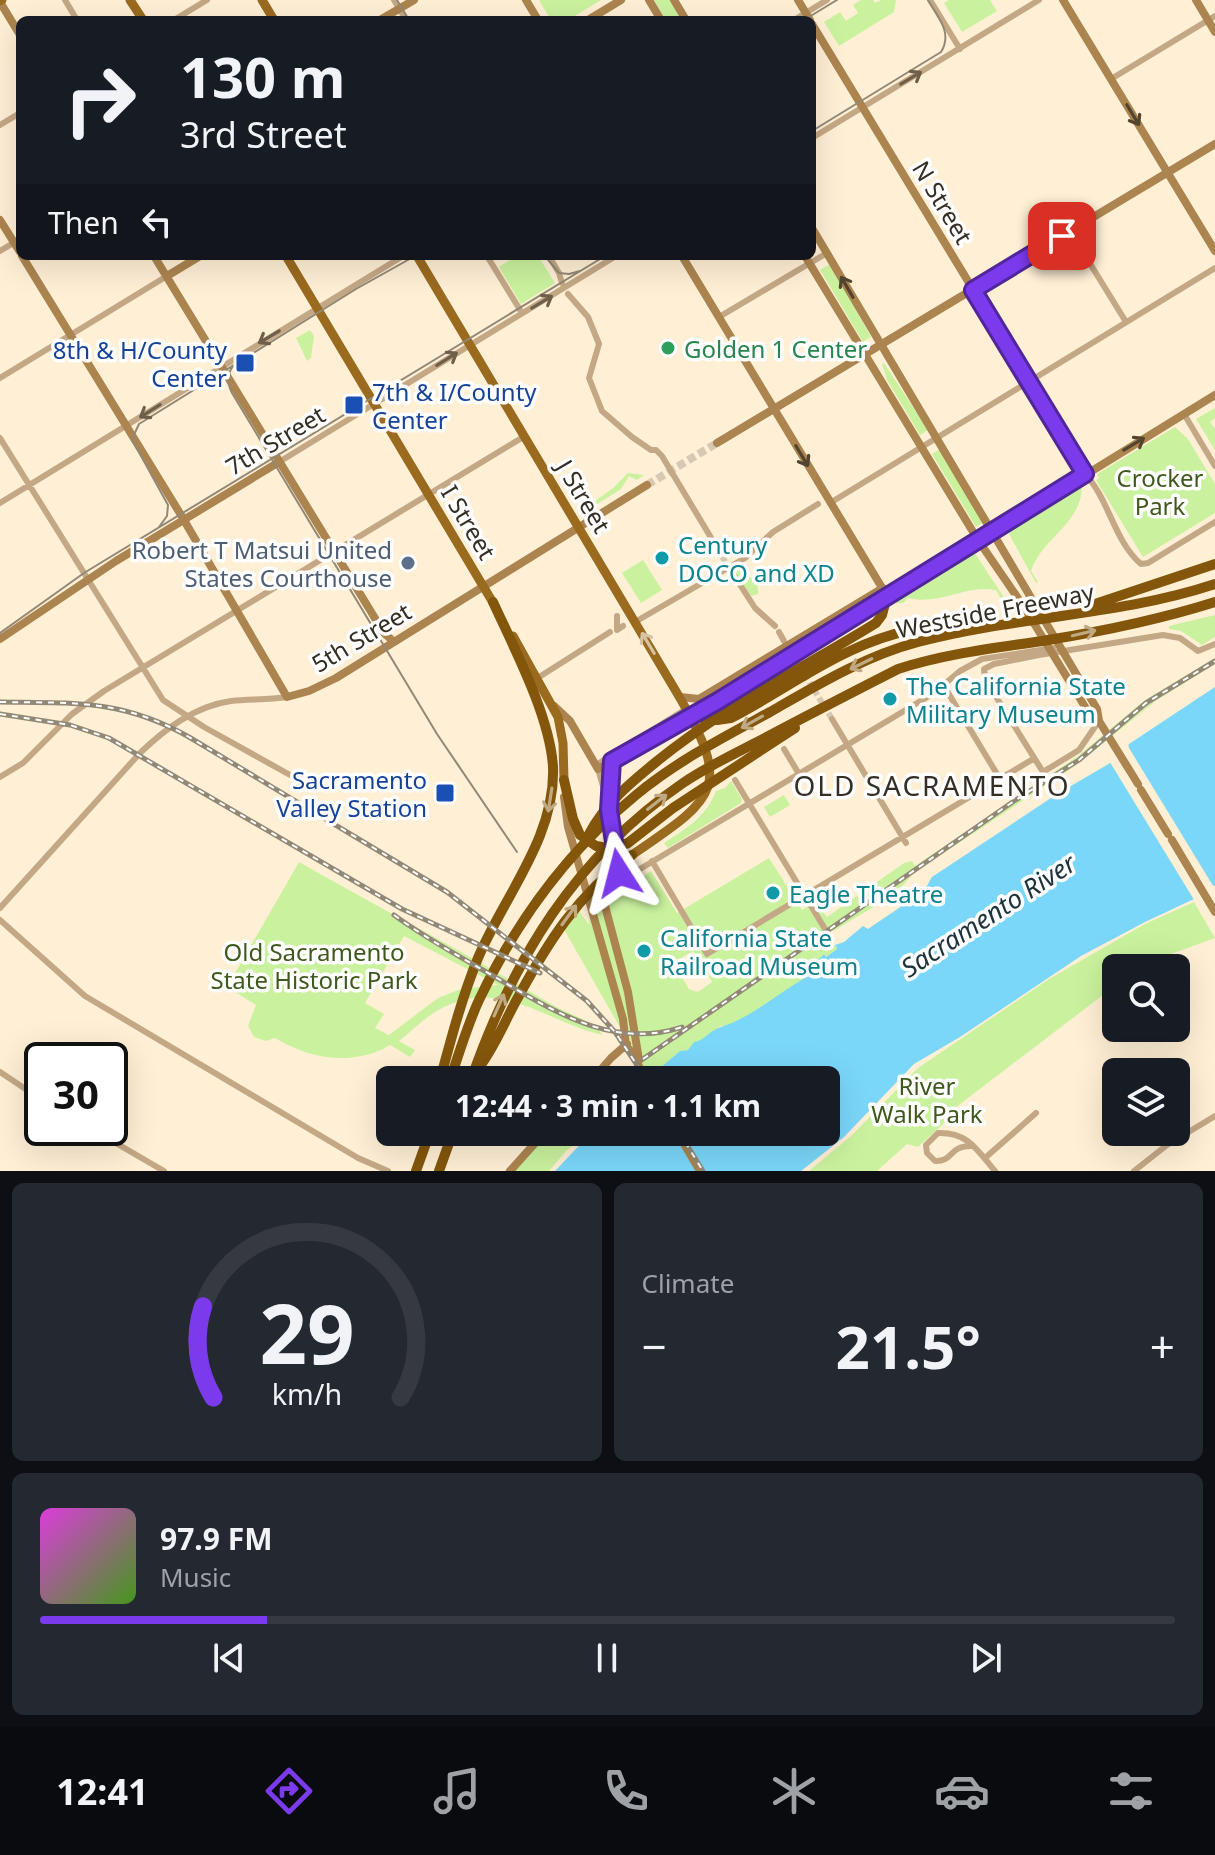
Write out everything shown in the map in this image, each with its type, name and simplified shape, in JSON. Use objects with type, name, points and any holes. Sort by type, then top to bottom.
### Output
[{"type":"highway","points":[[1062,615],[1215,564]]},
{"type":"highway","name":"Westside Freeway","points":[[455,1066],[478,1002],[512,940],[545,890],[584,843],[661,776],[820,684],[900,647],[1016,622],[1150,601],[1215,584]]},
{"type":"highway","points":[[584,843],[597,818],[617,796],[724,711],[876,623],[882,615],[885,592]]},
{"type":"highway","points":[[444,1066],[477,960],[546,820],[551,797],[553,768],[543,723],[493,602]]},
{"type":"highway","name":"Westside Freeway","points":[[477,1066],[504,994],[528,949],[568,892],[601,853],[647,810],[690,778],[898,669],[937,657],[1064,637],[1215,604]]},
{"type":"highway","points":[[688,712],[717,720],[731,718],[848,651],[902,632],[961,621],[1016,622]]},
{"type":"highway","points":[[564,780],[572,827],[596,846],[607,849],[623,846],[673,808],[832,703]]},
{"type":"highway","points":[[481,1066],[540,957],[571,911],[604,875],[632,855]]},
{"type":"highway","points":[[416,1171],[424,1146]]},
{"type":"highway","points":[[439,1171],[448,1146]]},
{"type":"main road","points":[[397,4],[414,0]]},
{"type":"main road","points":[[595,16],[621,0]]},
{"type":"main road","points":[[1063,0],[1215,251]]},
{"type":"main road","points":[[1196,0],[1212,18],[1215,32]]},
{"type":"main road","points":[[1,1],[16,28]]},
{"type":"main road","name":"N Street","points":[[816,31],[1085,474]]},
{"type":"main road","points":[[717,443],[1215,144]]},
{"type":"main road","points":[[0,220],[16,240]]},
{"type":"main road","points":[[816,235],[1061,646],[1097,709],[1099,721],[1215,912]]},
{"type":"main road","points":[[25,260],[287,697]]},
{"type":"main road","points":[[157,260],[384,633],[393,641]]},
{"type":"main road","points":[[167,276],[193,260]]},
{"type":"main road","name":"I Street","points":[[288,260],[554,705],[570,721],[597,767]]},
{"type":"main road","name":"J Street","points":[[419,260],[680,697],[708,753],[710,779],[696,809],[632,855]]},
{"type":"main road","points":[[684,260],[885,592]]},
{"type":"main road","points":[[808,260],[978,540],[1024,607],[1090,715],[1099,721]]},
{"type":"main road","points":[[680,697],[699,699],[978,540],[1215,395]]},
{"type":"main road","name":"7th Street","points":[[0,639],[88,579],[279,462]]},
{"type":"main road","name":"5th Street","points":[[287,697],[336,678],[647,485]]},
{"type":"main road","points":[[597,767],[612,761],[688,712],[779,664],[885,592]]},
{"type":"main road","points":[[554,705],[562,734],[564,780]]},
{"type":"main road","points":[[572,827],[624,1027],[626,1046],[639,1066]]},
{"type":"main road","points":[[632,855],[611,881],[605,906],[641,1066]]},
{"type":"main road","points":[[604,1066],[626,1046],[633,1022]]},
{"type":"main road","points":[[615,1054],[624,1027]]},
{"type":"main road","points":[[510,1171],[532,1146]]},
{"type":"main road","points":[[685,1146],[700,1171]]},
{"type":"street","points":[[181,16],[207,0]]},
{"type":"street","points":[[812,16],[827,0]]},
{"type":"street","points":[[930,0],[960,49]]},
{"type":"street","points":[[816,136],[1039,0]]},
{"type":"street","points":[[1111,79],[1212,18]]},
{"type":"street","points":[[1070,231],[1126,322]]},
{"type":"street","points":[[816,257],[827,253]]},
{"type":"street","points":[[0,503],[396,260]]},
{"type":"street","points":[[489,260],[522,313]]},
{"type":"street","points":[[551,260],[562,283]]},
{"type":"street","name":"7th Street","points":[[279,462],[609,260]]},
{"type":"street","points":[[719,317],[808,260]]},
{"type":"street","points":[[830,503],[1215,268]]},
{"type":"street","points":[[0,378],[167,276]]},
{"type":"street","points":[[568,294],[588,317],[599,344],[589,378],[602,411],[654,450],[713,541]]},
{"type":"street","points":[[1184,414],[1215,466]]},
{"type":"street","points":[[0,777],[23,763],[72,714],[104,691],[525,436]]},
{"type":"street","points":[[0,438],[163,700],[204,727],[290,775]]},
{"type":"street","name":"N Street","points":[[1085,474],[1141,564],[1148,563],[1215,522]]},
{"type":"street","points":[[635,622],[727,565],[745,558],[773,532],[818,504]]},
{"type":"street","points":[[727,565],[755,608],[777,629],[784,641]]},
{"type":"street","points":[[617,616],[615,628],[617,630],[623,626]]},
{"type":"street","points":[[531,689],[538,678],[610,632]]},
{"type":"street","points":[[1099,721],[1079,750],[1042,772],[985,678],[984,669],[1039,655],[1163,635],[1180,638],[1198,651],[1215,644]]},
{"type":"street","points":[[1033,759],[904,840],[707,954],[652,861],[944,686],[972,664],[994,655],[1061,646]]},
{"type":"street","points":[[944,686],[1000,779]]},
{"type":"street","name":"5th Street","points":[[0,908],[150,743],[188,715],[230,701],[287,697]]},
{"type":"street","points":[[597,767],[688,712]]},
{"type":"street","points":[[832,719],[904,840]]},
{"type":"street","points":[[784,749],[799,774]]},
{"type":"street","name":"I Street","points":[[609,810],[612,761]]},
{"type":"street","name":"I Street","points":[[597,767],[609,810],[620,881],[652,861]]},
{"type":"street","points":[[735,780],[831,939]]},
{"type":"street","points":[[0,920],[85,996],[348,1153],[388,1171]]},
{"type":"street","points":[[0,1072],[24,1088]]},
{"type":"street","points":[[985,1158],[1036,1113]]},
{"type":"street","points":[[1134,1171],[1167,1145],[1215,1116]]},
{"type":"street","points":[[973,1146],[961,1146],[948,1158],[935,1161],[927,1153],[926,1145],[938,1133],[960,1134],[973,1146],[985,1158],[995,1171]]},
{"type":"street","points":[[121,1146],[164,1171]]},
{"type":"green space","points":[[539,0],[601,0],[575,16],[549,16]]},
{"type":"green space","points":[[654,0],[670,0],[680,16],[664,16]]},
{"type":"green space","points":[[861,0],[873,0],[875,3],[896,0],[894,12],[839,46],[824,22],[840,12],[846,21],[858,13],[853,5]]},
{"type":"green space","points":[[949,0],[990,0],[997,11],[962,32],[944,3]]},
{"type":"green space","points":[[510,260],[541,260],[555,283],[521,304],[499,267]]},
{"type":"green space","points":[[830,264],[871,337],[863,342],[820,270]]},
{"type":"green space","points":[[310,330],[314,336],[311,358],[307,361],[296,338]]},
{"type":"green space","points":[[884,363],[928,430],[920,435],[887,380]]},
{"type":"green space","points":[[1215,408],[1215,418],[1210,422],[1215,429],[1215,450],[1196,419]]},
{"type":"green space","name":"Crocker Park","points":[[1175,427],[1188,439],[1215,484],[1215,513],[1143,557],[1096,480],[1099,478],[1097,474]]},
{"type":"green space","points":[[940,449],[984,522],[976,527],[932,454]]},
{"type":"green space","points":[[628,473],[644,475],[637,480],[629,476],[621,489],[591,508],[590,505]]},
{"type":"green space","points":[[1082,488],[1080,501],[1075,512],[1036,559],[1031,571],[1036,583],[1009,534],[1012,528]]},
{"type":"green space","points":[[974,552],[1009,605],[1002,601],[996,590],[985,589],[930,599],[908,598],[903,603],[891,603]]},
{"type":"green space","points":[[643,560],[662,590],[641,603],[622,573]]},
{"type":"green space","points":[[738,570],[755,582],[758,594],[751,596],[735,572]]},
{"type":"green space","points":[[1215,615],[1215,637],[1202,645],[1181,631],[1169,629],[1169,626]]},
{"type":"green space","points":[[1215,658],[1215,664],[1157,700],[1072,768],[912,874],[887,898],[834,931],[832,928],[826,932],[837,949],[826,957],[824,955],[808,976],[747,1017],[730,1026],[721,1026],[688,1050],[680,1051],[663,1066],[642,1066],[566,933],[561,918],[577,908],[589,925],[590,911],[597,907],[602,896],[651,871],[677,913],[769,858],[802,910],[816,902],[827,917],[904,863],[912,861],[915,866],[1078,756],[1145,700]],"holes":[[[693,951],[712,982],[698,992],[689,989],[673,963]]]},
{"type":"green space","points":[[731,781],[742,799],[741,803],[668,848],[664,843],[695,821],[716,791],[725,788]]},
{"type":"green space","points":[[784,795],[790,805],[770,817],[764,807]]},
{"type":"green space","name":"Old Sacramento State Historic Park","points":[[299,862],[585,1021],[603,1035],[525,1006],[486,997],[465,999],[426,1018],[399,1041],[415,1050],[410,1057],[390,1045],[361,1056],[332,1058],[303,1051],[275,1038],[266,1041],[254,1037],[248,1026],[256,1005],[227,987]],"holes":[[[404,936],[498,985],[461,989],[438,998],[389,1035],[375,1028],[384,1014],[365,1003]]]},
{"type":"green space","name":"River Walk Park","points":[[1194,902],[1215,938],[1171,954],[1102,954],[1102,996],[955,1108],[952,1116],[918,1147],[907,1144],[877,1171],[809,1171],[851,1136],[918,1068],[1049,979],[1145,924]]},
{"type":"green space","points":[[534,1146],[572,1146],[549,1171],[512,1171]]},
{"type":"water","name":"Sacramento River","points":[[1215,687],[1215,885],[1194,899],[1081,956],[914,1064],[840,1140],[840,1066],[662,1066],[680,1051],[688,1050],[694,1042],[743,1017],[808,976],[812,966],[824,954],[826,957],[837,949],[835,945],[844,942],[863,926],[868,929],[924,891],[932,877],[1057,794],[1112,762],[1126,746]]},
{"type":"water","points":[[579,1146],[833,1146],[801,1171],[555,1171]]},
{"type":"pier","points":[[1128,742],[1215,889],[1196,903],[1108,759]]},
{"type":"tunnel","points":[[647,485],[717,443]]},
{"type":"tunnel","points":[[713,541],[726,563]]},
{"type":"tunnel","points":[[786,644],[832,719]]},
{"type":"tram line","points":[[397,0],[407,16]]},
{"type":"tram line","points":[[811,16],[837,0]]},
{"type":"tram line","points":[[816,129],[941,52],[945,32],[928,0]]},
{"type":"tram line","points":[[159,527],[167,516],[168,505],[134,443],[133,437],[139,424],[408,260]]},
{"type":"tram line","points":[[548,260],[559,273],[580,271]]},
{"type":"tram line","points":[[0,633],[84,573],[598,260]]},
{"type":"tram line","points":[[238,361],[229,376],[232,393],[437,734],[517,852]]},
{"type":"railway","points":[[643,1059],[1014,801],[1079,760],[1146,703],[1215,661]]},
{"type":"railway","points":[[0,702],[74,703],[119,709],[189,737],[447,892],[587,1001],[615,1032],[638,1066]]},
{"type":"railway","points":[[0,714],[70,725],[109,738],[402,909],[540,973]]},
{"type":"railway","points":[[394,915],[533,999],[580,1022],[629,1033],[655,1033],[682,1027]]},
{"type":"railway","points":[[688,1146],[703,1171]]},
{"type":"place","name":"Golden 1 Center","points":[[668,348]]},
{"type":"place","name":"8th & H/County Center","points":[[245,363]]},
{"type":"place","name":"7th & I/County Center","points":[[354,405]]},
{"type":"place","name":"Century DOCO and XD","points":[[662,558]]},
{"type":"place","name":"Robert T Matsui United States Courthouse","points":[[408,563]]},
{"type":"place","name":"The California State Military Museum","points":[[890,699]]},
{"type":"place","name":"Sacramento Valley Station","points":[[445,793]]},
{"type":"place","name":"Eagle Theatre","points":[[773,893]]},
{"type":"place","name":"California State Railroad Museum","points":[[644,951]]},
{"type":"district","name":"OLD SACRAMENTO","points":[[932,785]]},
{"type":"route","points":[[619,873],[609,810],[612,761],[779,664],[1085,474],[973,290],[1062,236]]}]
